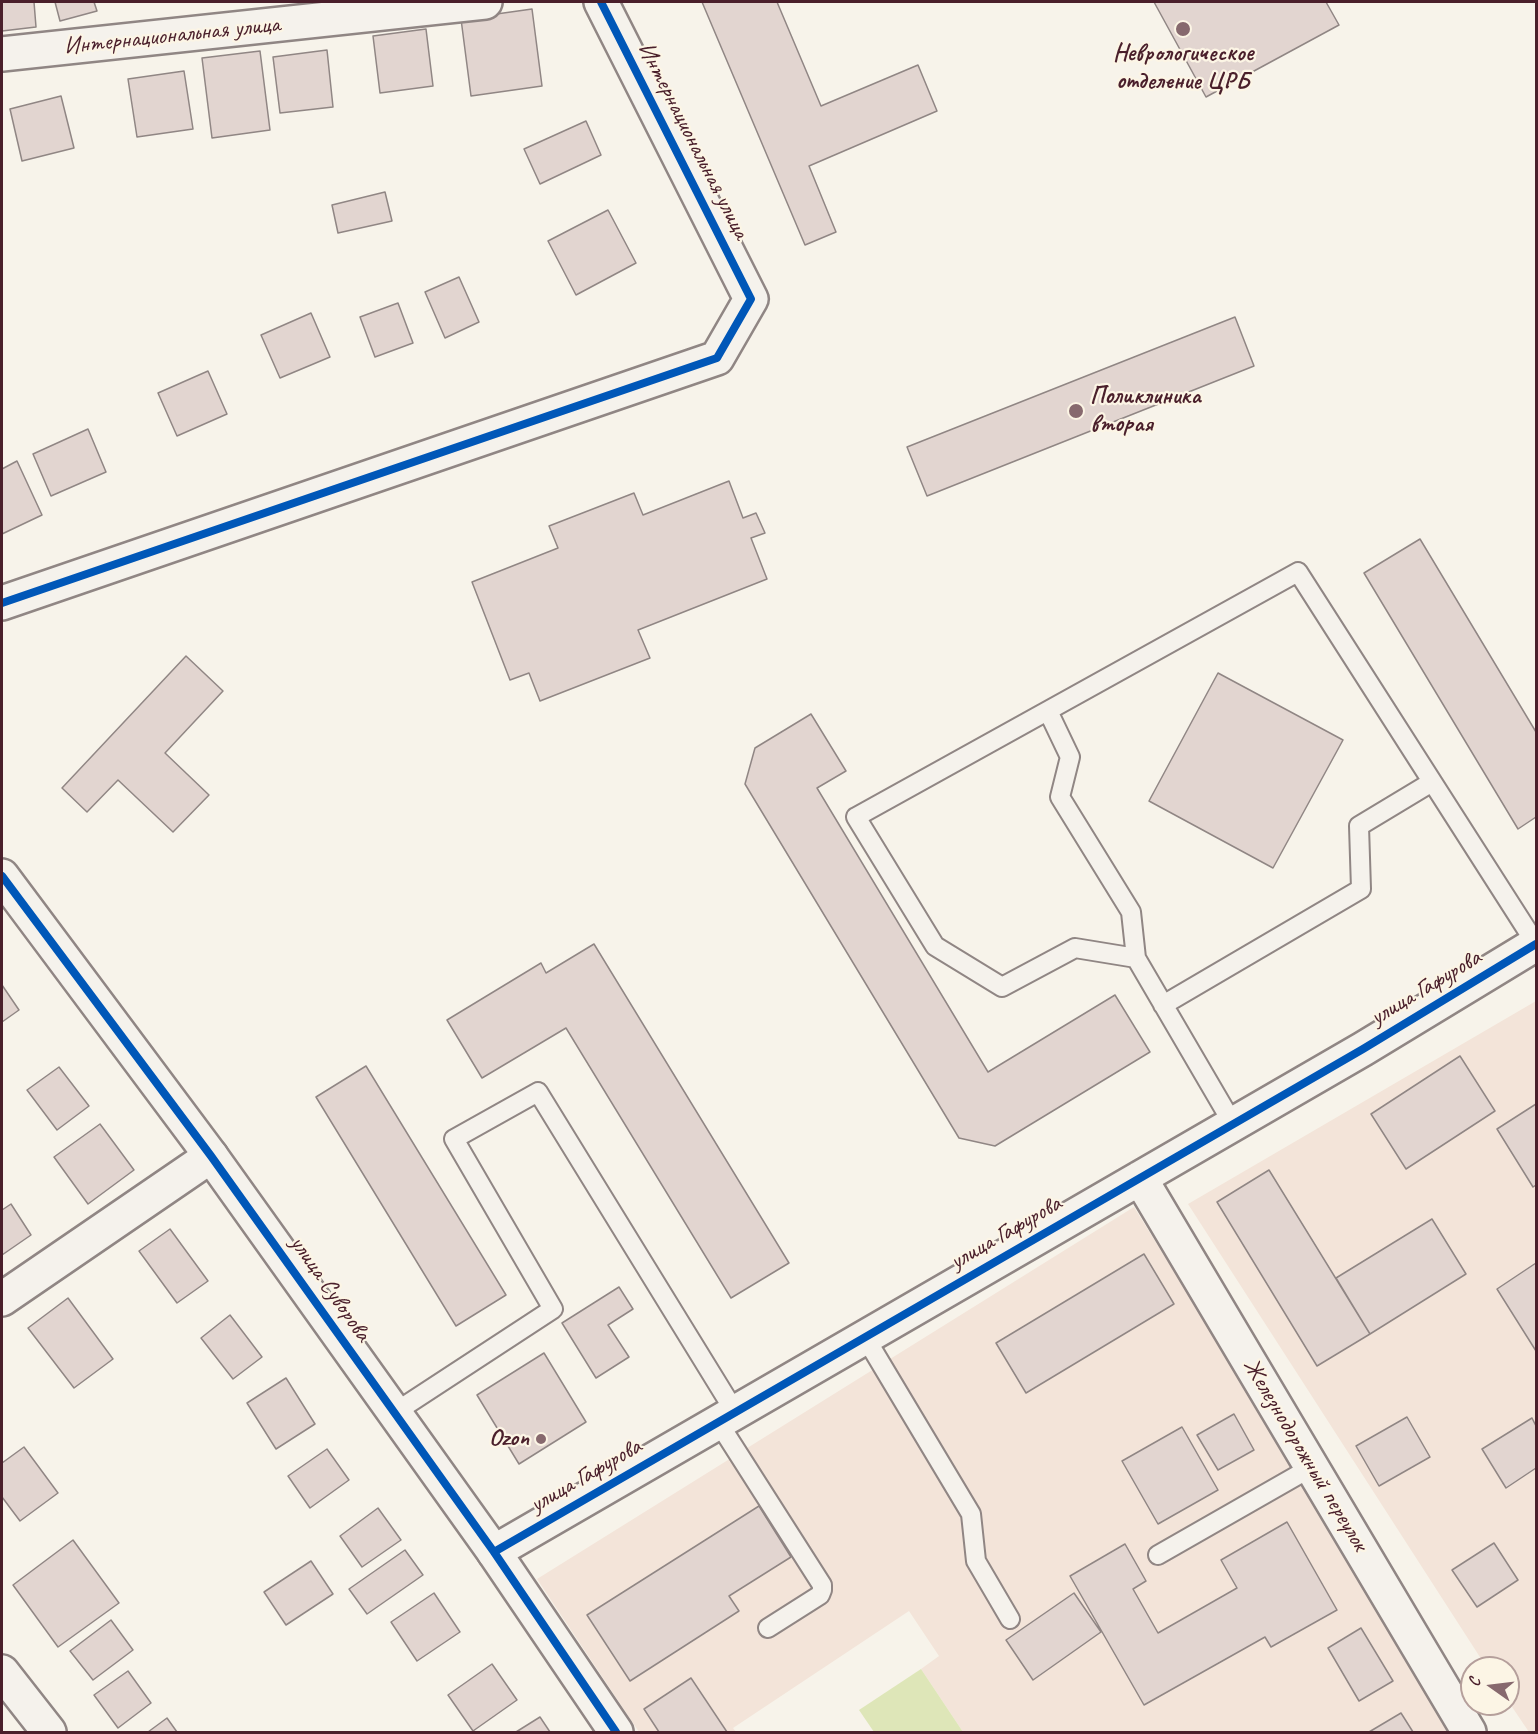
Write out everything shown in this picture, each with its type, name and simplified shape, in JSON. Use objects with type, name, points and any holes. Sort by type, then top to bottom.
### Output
[{"type":"street","name":"Интернациональная улица","points":[[2,54],[485,2]]},
{"type":"street","name":"Интернациональная улица","points":[[2,603],[717,358],[751,299],[601,2]]},
{"type":"street","name":"улица Суворова","points":[[2,876],[211,1156],[494,1552],[616,1732]]},
{"type":"street","name":"улица Гафурова","points":[[494,1552],[1363,1049],[1536,944]]},
{"type":"street","points":[[2,1299],[211,1156]]},
{"type":"street","name":"Железнодорожный переулок","points":[[1140,1178],[1470,1732]]},
{"type":"street","points":[[2,1672],[49,1732]]},
{"type":"lane","points":[[1136,958],[1075,948],[1002,987],[935,946],[856,817],[1298,572],[1536,944]]},
{"type":"lane","points":[[1048,711],[1070,757],[1060,797],[1131,912],[1136,958],[1233,1124]]},
{"type":"lane","points":[[1163,1005],[1361,889],[1359,826],[1432,782]]},
{"type":"lane","points":[[394,1413],[553,1309],[454,1139],[538,1092],[822,1585],[820,1595],[768,1628]]},
{"type":"lane","points":[[865,1337],[971,1514],[976,1561],[1010,1619]]},
{"type":"lane","points":[[1158,1555],[1312,1467]]},
{"type":"shaded area","points":[[1536,1001],[1536,1732],[1529,1732],[1518,1716],[1520,1716],[1520,1656],[1479,1656],[1188,1204]]},
{"type":"shaded area","points":[[1134,1207],[1459,1732],[963,1732],[921,1669],[939,1656],[909,1611],[733,1728],[736,1732],[639,1732],[537,1579]]},
{"type":"green space","points":[[921,1669],[963,1732],[874,1732],[859,1710]]},
{"type":"building","points":[[2,2],[34,2],[36,27],[2,31]]},
{"type":"building","points":[[55,2],[94,2],[97,11],[60,21]]},
{"type":"building","points":[[702,2],[777,2],[821,106],[918,65],[937,111],[809,166],[836,232],[805,245]]},
{"type":"building","points":[[1154,2],[1326,2],[1339,25],[1206,97]]},
{"type":"building","points":[[532,9],[542,86],[471,96],[461,19]]},
{"type":"building","points":[[426,29],[433,86],[380,93],[373,36]]},
{"type":"building","points":[[327,50],[333,107],[280,113],[273,57]]},
{"type":"building","points":[[260,51],[270,130],[212,138],[202,58]]},
{"type":"building","points":[[184,71],[193,129],[137,137],[128,79]]},
{"type":"building","points":[[61,96],[74,148],[22,161],[10,109]]},
{"type":"building","points":[[586,121],[601,155],[540,184],[524,149]]},
{"type":"building","points":[[385,192],[392,221],[338,233],[332,205]]},
{"type":"building","points":[[608,210],[636,263],[576,295],[548,241]]},
{"type":"building","points":[[459,277],[479,322],[445,338],[425,292]]},
{"type":"building","points":[[398,303],[413,343],[375,357],[360,317]]},
{"type":"building","points":[[311,313],[330,357],[280,378],[261,335]]},
{"type":"building","points":[[1235,317],[1254,366],[927,496],[907,447]]},
{"type":"building","points":[[208,371],[227,414],[177,436],[158,393]]},
{"type":"building","points":[[88,429],[106,472],[51,496],[33,454]]},
{"type":"building","points":[[17,461],[42,515],[2,534],[2,469]]},
{"type":"building","points":[[729,481],[743,518],[756,513],[765,533],[751,538],[767,579],[638,630],[650,658],[540,701],[529,673],[510,680],[472,582],[558,548],[549,526],[634,493],[643,515]]},
{"type":"building","points":[[1420,539],[1536,732],[1536,817],[1518,829],[1364,573]]},
{"type":"building","points":[[186,656],[223,691],[165,753],[209,795],[173,832],[118,780],[87,812],[62,788]]},
{"type":"building","points":[[1218,673],[1343,740],[1273,868],[1149,801]]},
{"type":"building","points":[[811,714],[846,771],[817,788],[988,1072],[1115,995],[1150,1052],[995,1146],[959,1138],[745,784],[755,748]]},
{"type":"building","points":[[594,944],[789,1263],[731,1298],[566,1028],[482,1078],[447,1020],[541,963],[546,973]]},
{"type":"building","points":[[2,985],[19,1010],[2,1022]]},
{"type":"building","points":[[1460,1056],[1495,1111],[1406,1169],[1371,1114]]},
{"type":"building","points":[[366,1066],[506,1295],[456,1326],[316,1097]]},
{"type":"building","points":[[59,1067],[89,1106],[57,1130],[27,1090]]},
{"type":"building","points":[[1536,1104],[1536,1185],[1533,1187],[1497,1129]]},
{"type":"building","points":[[100,1124],[134,1170],[88,1204],[54,1157]]},
{"type":"building","points":[[1269,1170],[1370,1334],[1317,1366],[1217,1202]]},
{"type":"building","points":[[11,1204],[31,1235],[2,1255],[2,1210]]},
{"type":"building","points":[[1432,1219],[1466,1274],[1370,1334],[1336,1278]]},
{"type":"building","points":[[170,1229],[208,1281],[177,1303],[139,1251]]},
{"type":"building","points":[[1144,1254],[1174,1304],[1026,1393],[996,1343]]},
{"type":"building","points":[[1536,1263],[1536,1351],[1497,1289]]},
{"type":"building","points":[[619,1287],[633,1309],[608,1325],[629,1357],[596,1378],[562,1323]]},
{"type":"building","points":[[68,1298],[113,1359],[74,1388],[28,1328]]},
{"type":"building","points":[[230,1315],[262,1357],[233,1379],[201,1338]]},
{"type":"building","points":[[544,1353],[586,1422],[519,1464],[477,1395]]},
{"type":"building","points":[[286,1378],[315,1424],[276,1449],[247,1403]]},
{"type":"building","points":[[1234,1414],[1254,1450],[1218,1470],[1197,1435]]},
{"type":"building","points":[[1407,1417],[1430,1457],[1379,1486],[1356,1446]]},
{"type":"building","points":[[1532,1418],[1536,1426],[1536,1468],[1506,1488],[1482,1449]]},
{"type":"building","points":[[1182,1427],[1218,1490],[1158,1524],[1122,1461]]},
{"type":"building","points":[[24,1447],[58,1493],[20,1521],[2,1497],[2,1463]]},
{"type":"building","points":[[327,1449],[349,1480],[310,1508],[288,1476]]},
{"type":"building","points":[[759,1506],[791,1557],[729,1596],[739,1611],[630,1681],[587,1615]]},
{"type":"building","points":[[378,1508],[401,1540],[362,1567],[340,1536]]},
{"type":"building","points":[[1287,1522],[1337,1610],[1271,1647],[1265,1637],[1144,1705],[1070,1576],[1125,1544],[1146,1581],[1133,1589],[1158,1633],[1237,1588],[1221,1560]]},
{"type":"building","points":[[73,1540],[119,1603],[58,1647],[13,1585]]},
{"type":"building","points":[[1494,1543],[1518,1580],[1477,1607],[1452,1570]]},
{"type":"building","points":[[405,1550],[423,1575],[367,1614],[349,1589]]},
{"type":"building","points":[[311,1561],[333,1594],[286,1625],[264,1592]]},
{"type":"building","points":[[434,1593],[460,1632],[417,1661],[391,1622]]},
{"type":"building","points":[[1074,1593],[1101,1632],[1033,1680],[1006,1640]]},
{"type":"building","points":[[111,1620],[133,1650],[93,1680],[70,1651]]},
{"type":"building","points":[[1361,1628],[1393,1681],[1359,1701],[1328,1648]]},
{"type":"building","points":[[492,1664],[517,1700],[473,1731],[448,1695]]},
{"type":"building","points":[[128,1671],[151,1703],[118,1728],[94,1695]]},
{"type":"building","points":[[691,1678],[727,1732],[659,1732],[644,1709]]},
{"type":"building","points":[[1401,1713],[1413,1732],[1369,1732]]},
{"type":"building","points":[[540,1717],[550,1732],[516,1732]]},
{"type":"building","points":[[167,1718],[177,1732],[148,1732]]},
{"type":"cycle path","points":[[2,603],[717,358],[751,299],[601,2]]},
{"type":"cycle path","points":[[2,876],[211,1156],[494,1552],[616,1732]]},
{"type":"cycle path","points":[[494,1552],[1363,1049],[1536,944]]},
{"type":"place","name":"Неврологическое отделение ЦРБ","points":[[1183,29]]},
{"type":"place","name":"Поликлиника вторая","points":[[1076,411]]},
{"type":"place","name":"Ozon","points":[[541,1439]]}]
